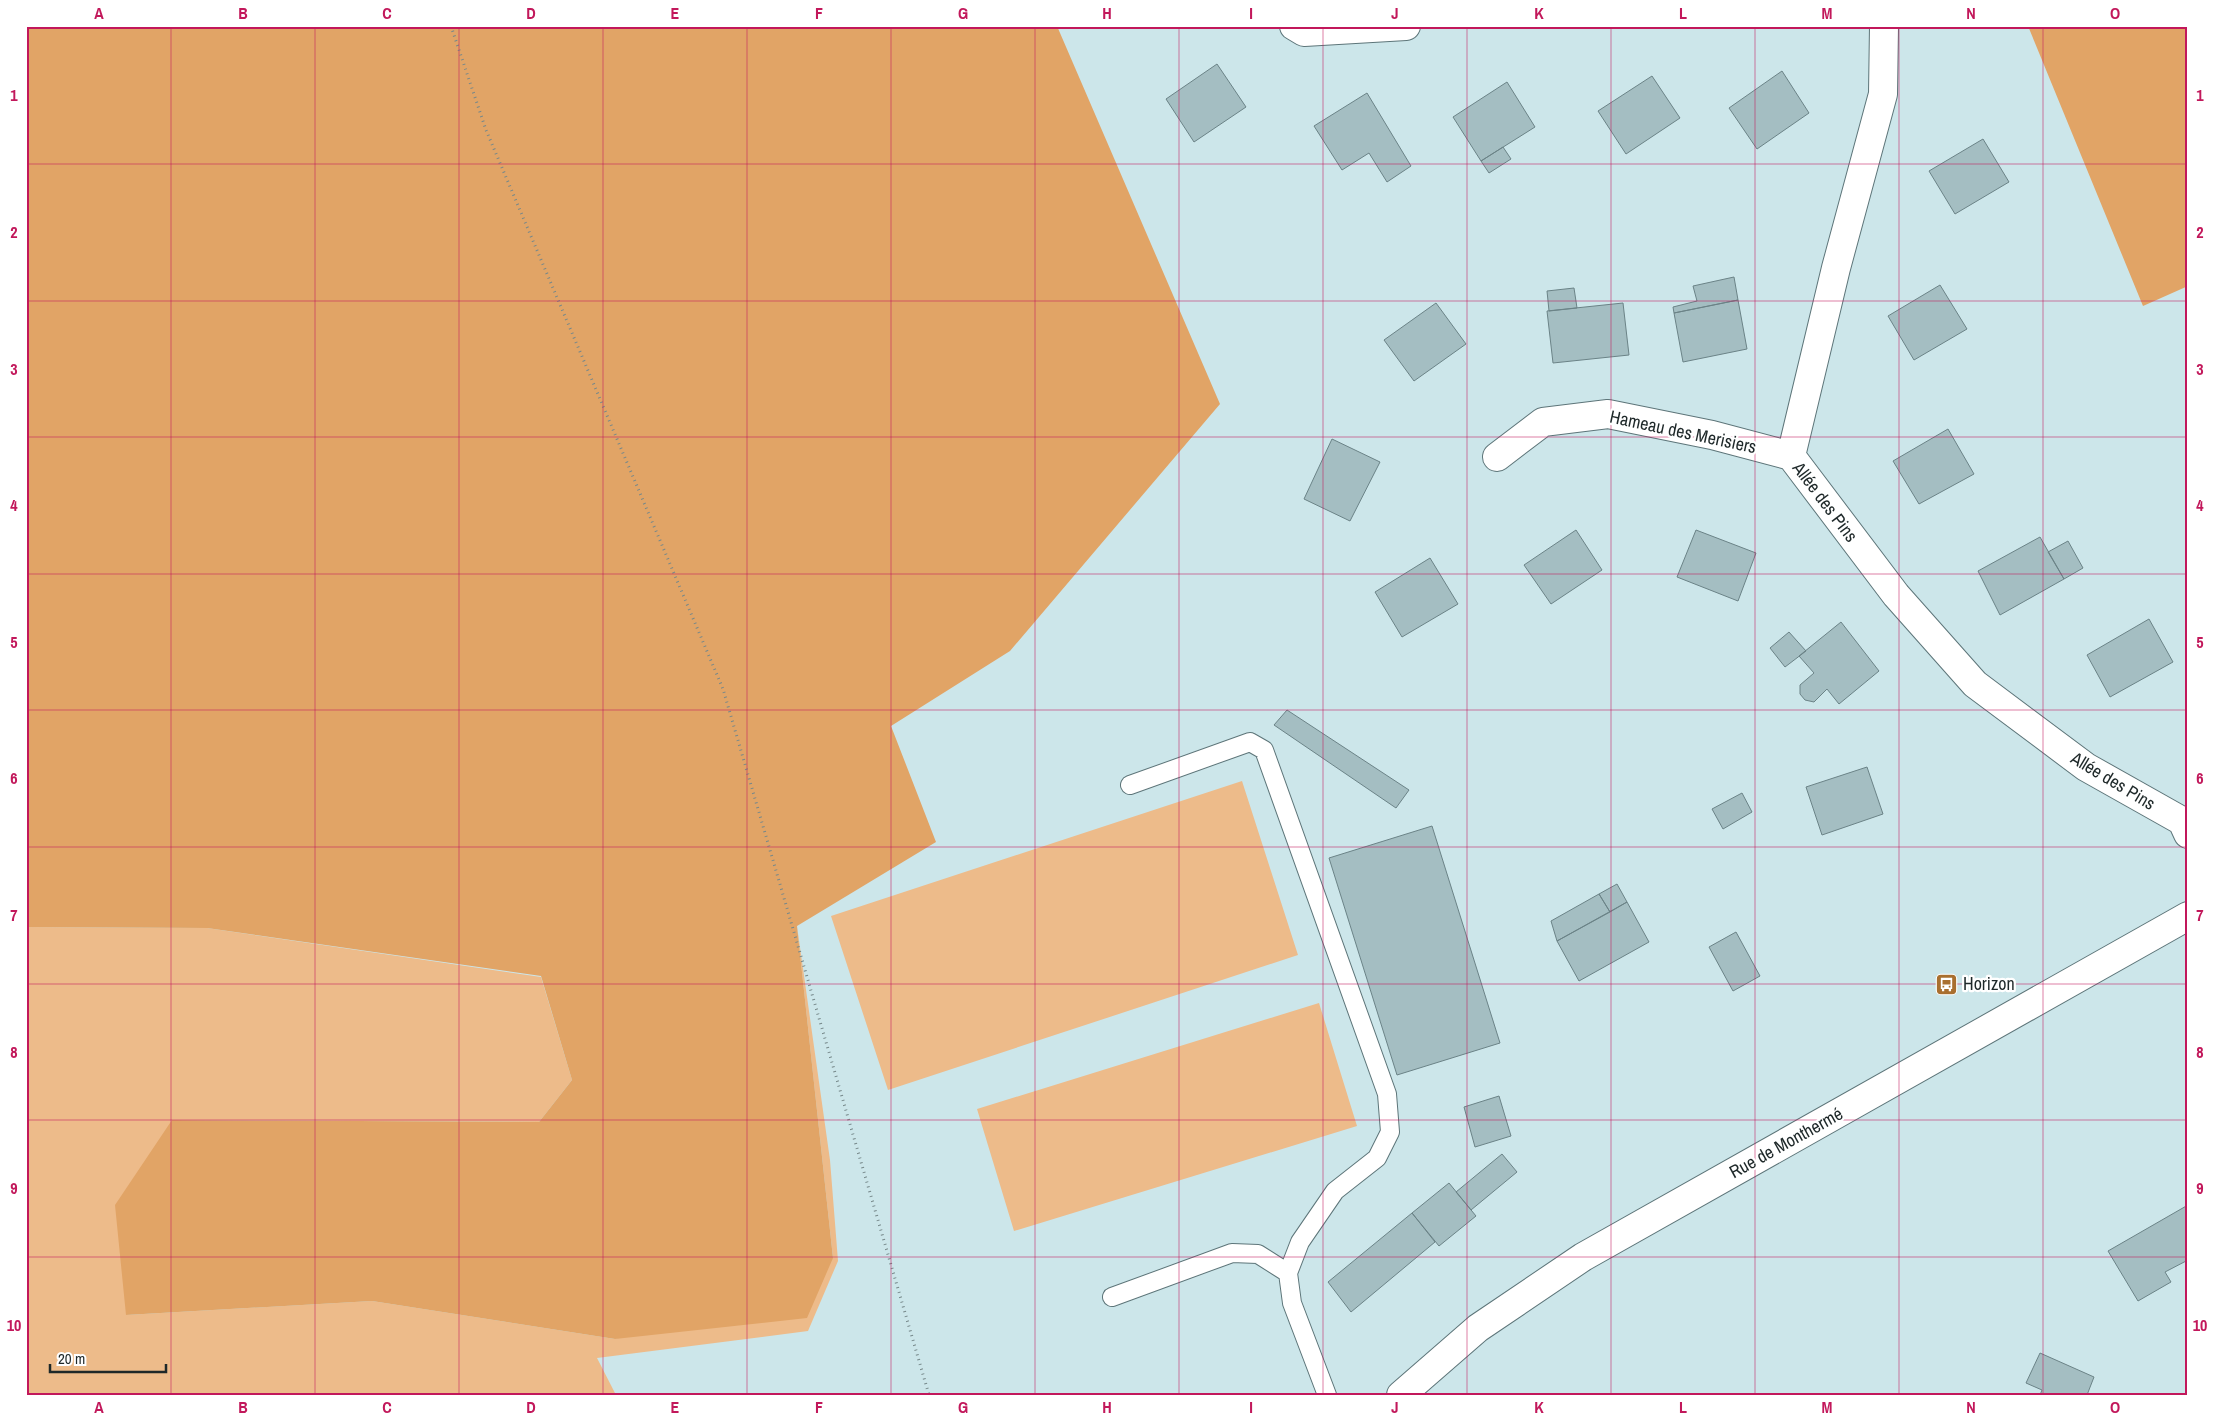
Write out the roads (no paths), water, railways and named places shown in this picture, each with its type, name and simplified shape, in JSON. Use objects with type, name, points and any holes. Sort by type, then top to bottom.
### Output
[{"type":"street","points":[[1294,26],[1304,32],[1406,26]]},
{"type":"street","name":"Allée des Pins","points":[[1884,26],[1883,94],[1836,268],[1791,456],[1896,595],[1975,684],[2086,767],[2182,821],[2188,834]]},
{"type":"street","name":"Hameau des Merisiers","points":[[1497,457],[1543,422],[1608,414],[1712,435],[1791,456]]},
{"type":"street","name":"Rue de Monthermé","points":[[1401,1395],[1478,1328],[1583,1257],[2188,916]]},
{"type":"lane","points":[[1130,785],[1250,742],[1264,750],[1387,1094],[1390,1132],[1376,1158],[1334,1190],[1300,1242],[1288,1273],[1292,1303],[1327,1395]]},
{"type":"lane","points":[[1112,1297],[1232,1253],[1258,1254],[1288,1273]]},
{"type":"place","name":"Horizon","points":[[1947,984]]}]
